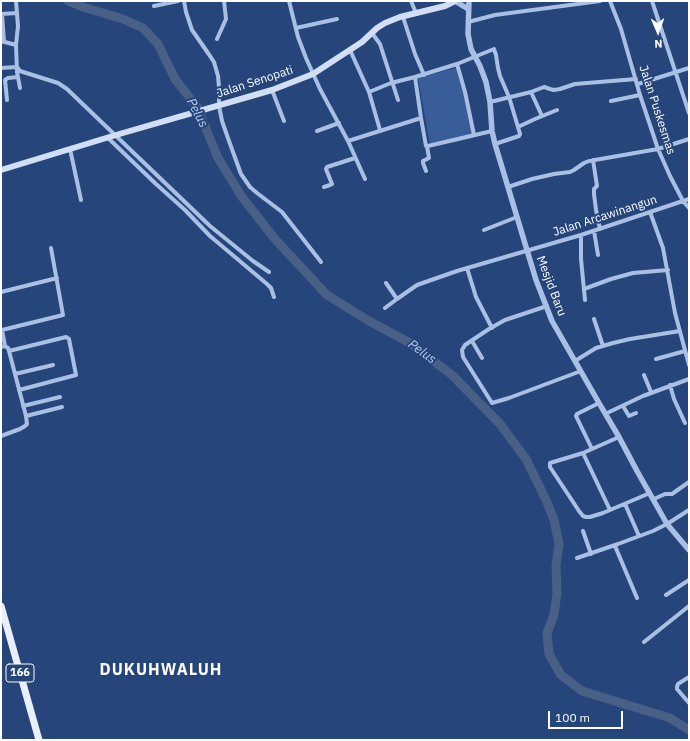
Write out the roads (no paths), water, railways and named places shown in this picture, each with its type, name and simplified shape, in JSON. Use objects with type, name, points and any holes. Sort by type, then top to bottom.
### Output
[{"type":"main road","name":"Jalan Senopati","points":[[1,170],[272,90],[313,74],[362,42],[377,28],[385,23],[403,16],[445,6],[455,1]]},
{"type":"main road","name":"166","points":[[1,606],[39,740]]},
{"type":"street","points":[[16,1],[18,26],[16,45],[17,73],[20,88]]},
{"type":"street","points":[[154,6],[178,1]]},
{"type":"street","points":[[184,1],[192,30],[214,62],[224,105],[222,122],[239,168],[250,187],[282,212],[321,262]]},
{"type":"street","points":[[217,39],[226,19],[224,1]]},
{"type":"street","points":[[289,1],[298,37],[306,58],[320,89],[348,141],[365,179]]},
{"type":"street","points":[[411,1],[416,13]]},
{"type":"street","points":[[455,1],[468,9]]},
{"type":"street","name":"Mesjid Baru","points":[[469,1],[469,40],[471,49],[486,82],[495,144],[526,251],[552,321],[668,524],[689,550]]},
{"type":"street","points":[[468,22],[495,16],[600,1]]},
{"type":"street","name":"Jalan Puskesmas","points":[[610,1],[621,29],[640,95],[658,148],[670,176],[683,201],[689,208]]},
{"type":"street","points":[[652,1],[689,113]]},
{"type":"street","points":[[16,45],[3,42],[2,14],[17,13]]},
{"type":"street","points":[[403,16],[415,54],[424,75]]},
{"type":"street","points":[[296,28],[336,19]]},
{"type":"street","points":[[372,33],[380,44],[391,83],[398,100]]},
{"type":"street","points":[[369,92],[391,83],[424,75],[457,64],[493,49],[495,50],[498,68],[509,97],[520,134],[495,144]]},
{"type":"street","points":[[350,50],[369,92],[380,130]]},
{"type":"street","points":[[457,64],[465,92],[474,136]]},
{"type":"street","points":[[1,68],[17,73]]},
{"type":"street","points":[[638,84],[689,68]]},
{"type":"street","points":[[7,100],[5,80],[20,71],[63,85],[156,184],[185,210],[210,236],[271,288],[274,297]]},
{"type":"street","points":[[415,77],[429,158],[423,162],[426,171]]},
{"type":"street","points":[[490,102],[531,92],[544,87],[550,89],[560,89],[575,84],[636,79]]},
{"type":"street","points":[[272,90],[284,121]]},
{"type":"street","points":[[531,92],[542,116]]},
{"type":"street","points":[[610,101],[640,95]]},
{"type":"street","points":[[518,127],[557,110]]},
{"type":"street","points":[[348,141],[421,118]]},
{"type":"street","points":[[317,131],[339,123]]},
{"type":"street","points":[[427,146],[492,131]]},
{"type":"street","points":[[112,136],[210,226],[252,261],[269,272]]},
{"type":"street","points":[[508,186],[554,174],[570,172],[584,163],[593,160],[658,148],[689,140]]},
{"type":"street","points":[[70,149],[81,200]]},
{"type":"street","points":[[324,187],[332,184],[326,169],[327,167],[355,158]]},
{"type":"street","points":[[593,160],[597,186],[594,189],[594,194],[600,229]]},
{"type":"street","name":"Jalan Arcawinangun","points":[[385,308],[417,285],[457,271],[594,231],[689,199]]},
{"type":"street","points":[[650,212],[663,248],[675,314],[689,365]]},
{"type":"street","points":[[484,230],[517,217]]},
{"type":"street","points":[[594,231],[598,255]]},
{"type":"street","points":[[581,235],[581,259],[585,300]]},
{"type":"street","points":[[1,436],[20,429],[27,424],[8,351],[3,346],[1,329],[63,315],[64,313],[51,248]]},
{"type":"street","points":[[467,268],[476,298],[492,328]]},
{"type":"street","points":[[584,289],[633,272],[668,270]]},
{"type":"street","points":[[1,292],[57,278]]},
{"type":"street","points":[[386,283],[397,299]]},
{"type":"street","points":[[547,306],[505,320],[465,345],[462,348],[463,357],[492,402],[509,398],[581,371]]},
{"type":"street","points":[[594,319],[603,346]]},
{"type":"street","points":[[575,361],[596,348],[603,346],[630,339],[680,332]]},
{"type":"street","points":[[8,351],[66,337],[69,339],[76,375],[19,390]]},
{"type":"street","points":[[472,341],[482,358]]},
{"type":"street","points":[[656,359],[685,351]]},
{"type":"street","points":[[15,374],[53,365]]},
{"type":"street","points":[[644,375],[651,392]]},
{"type":"street","points":[[605,414],[651,392],[689,379]]},
{"type":"street","points":[[670,385],[685,423]]},
{"type":"street","points":[[23,406],[60,397]]},
{"type":"street","points":[[592,449],[576,416],[577,414],[599,404]]},
{"type":"street","points":[[623,406],[629,416],[636,413]]},
{"type":"street","points":[[26,416],[62,407]]},
{"type":"street","points":[[619,437],[583,453],[550,464],[550,467],[583,516],[590,517],[650,493]]},
{"type":"street","points":[[583,453],[610,510]]},
{"type":"street","points":[[654,499],[664,494],[672,494],[689,482]]},
{"type":"street","points":[[625,504],[639,536]]},
{"type":"street","points":[[577,558],[615,546],[668,524],[689,510]]},
{"type":"street","points":[[583,531],[591,554]]},
{"type":"street","points":[[615,546],[637,598]]},
{"type":"street","points":[[666,595],[689,580]]},
{"type":"street","points":[[644,642],[689,606]]},
{"type":"street","points":[[689,677],[677,686],[677,689],[689,703]]},
{"type":"waterway","name":"Pelus","points":[[68,1],[123,19],[143,28],[158,44],[175,79],[197,107],[218,158],[242,197],[275,239],[327,295],[369,321],[410,343],[452,375],[500,424],[526,459],[554,520],[559,544],[556,565],[557,593],[554,615],[547,633],[549,654],[561,675],[582,691],[670,718],[689,730]]},
{"type":"district","name":"DUKUHWALUH","points":[[161,670]]}]
